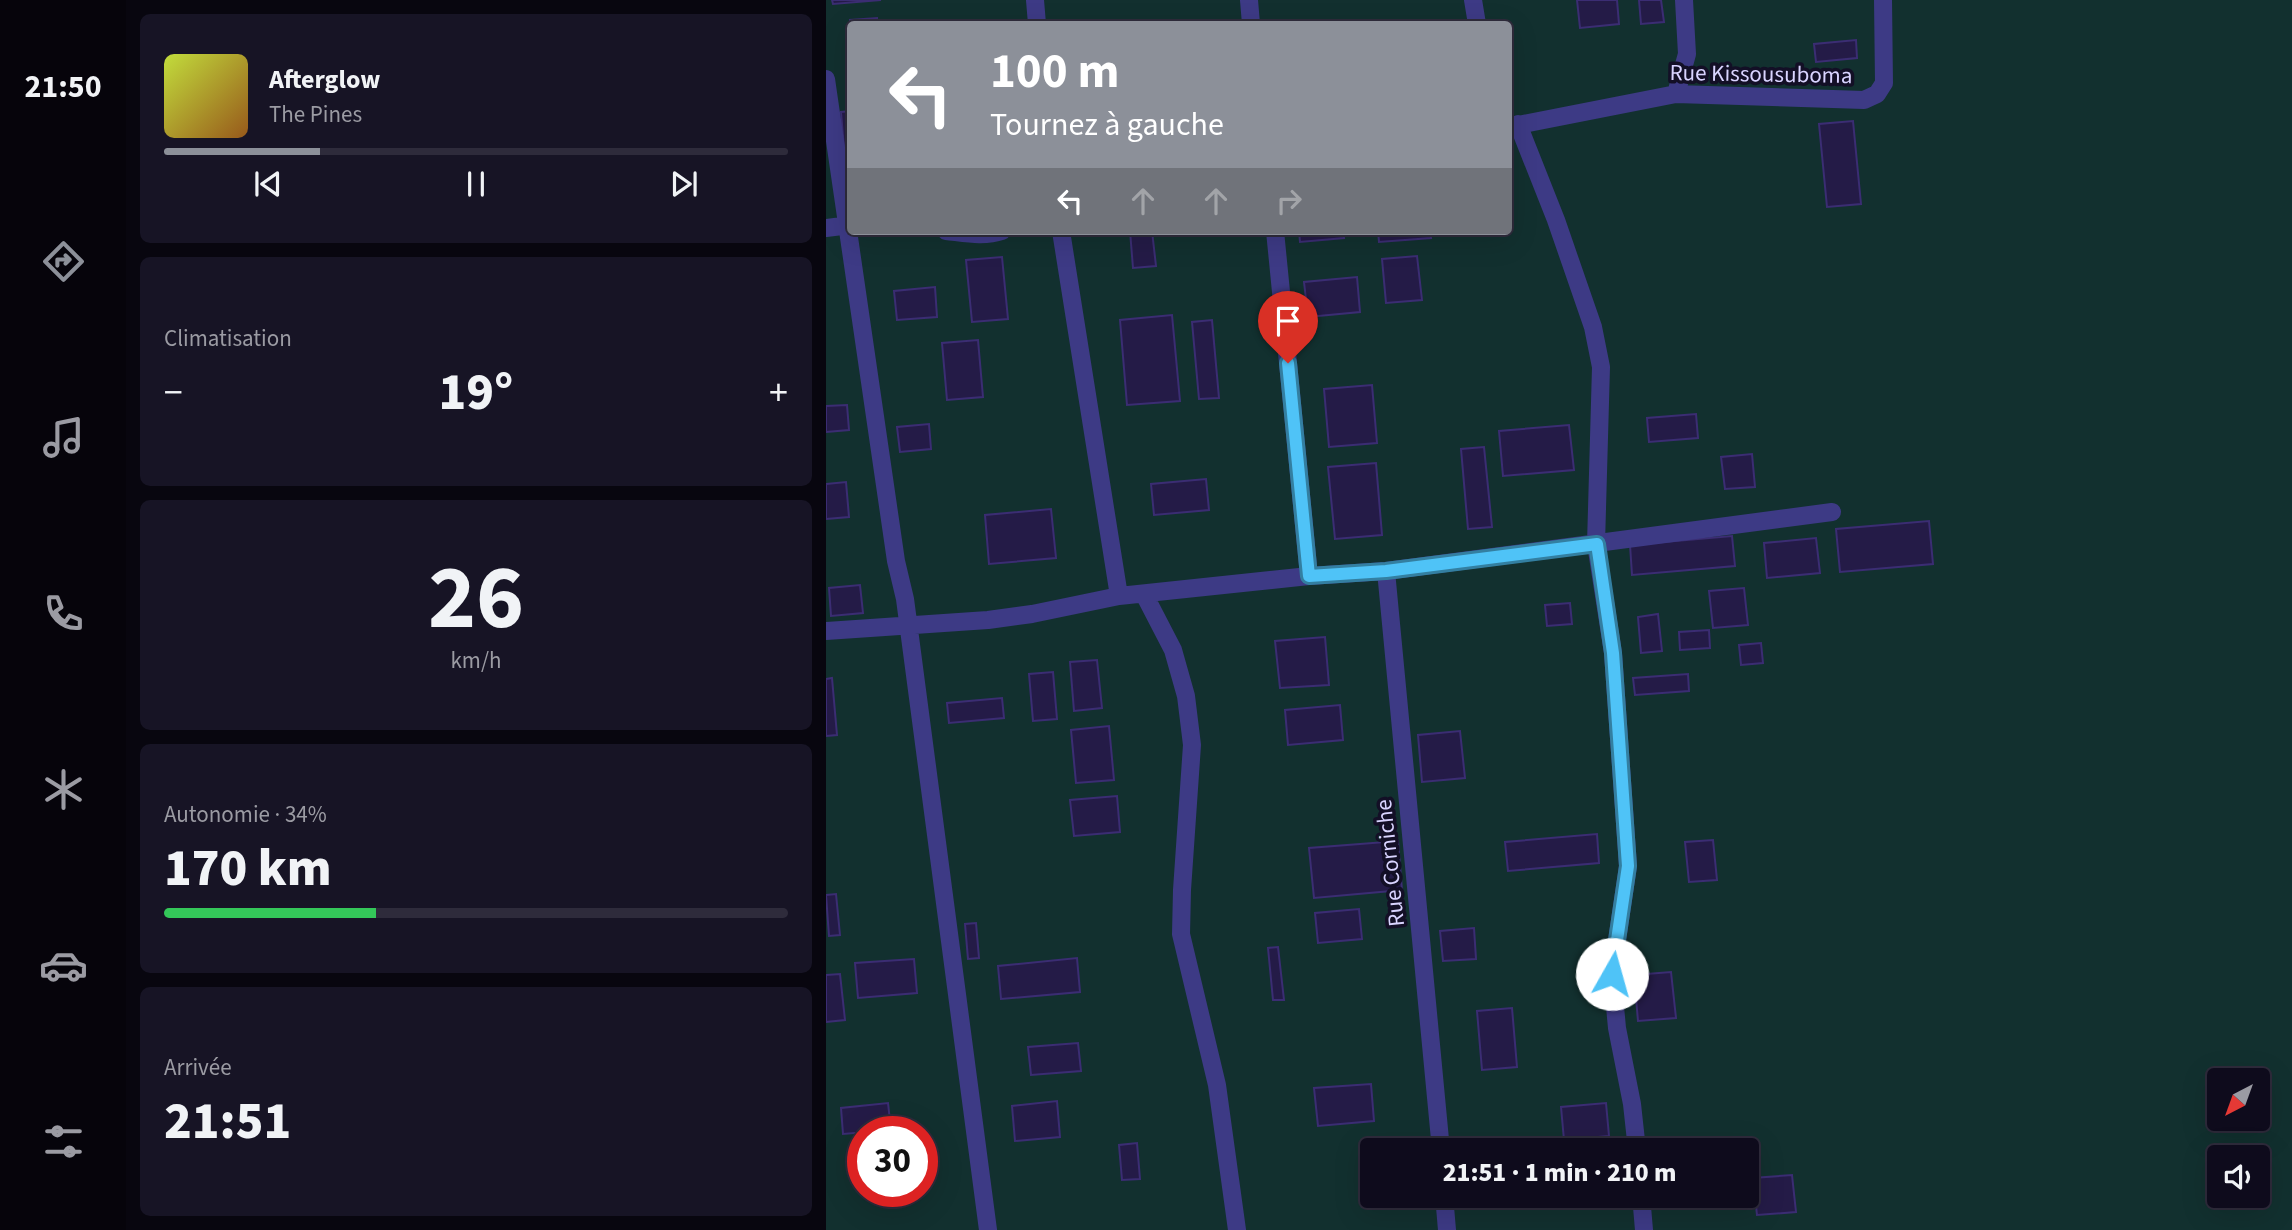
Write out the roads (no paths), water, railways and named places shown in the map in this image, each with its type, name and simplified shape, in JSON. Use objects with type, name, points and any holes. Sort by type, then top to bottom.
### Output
[{"type":"street","points":[[1035,0],[1037,21]]},
{"type":"street","points":[[1248,0],[1251,21]]},
{"type":"street","points":[[1474,0],[1477,21]]},
{"type":"street","points":[[1676,94],[1687,54],[1684,0]]},
{"type":"street","name":"Rue Kissousuboma","points":[[1513,125],[1676,94],[1864,100],[1877,94],[1884,83],[1883,0]]},
{"type":"street","points":[[826,79],[847,218]]},
{"type":"street","points":[[1513,125],[1556,220],[1598,345],[1601,367],[1597,544],[1613,653],[1628,866],[1612,974],[1617,1028],[1636,1138]]},
{"type":"street","points":[[826,228],[847,225]]},
{"type":"street","points":[[849,235],[908,627],[988,1230]]},
{"type":"street","points":[[1062,235],[1119,596]]},
{"type":"street","points":[[1275,235],[1309,576]]},
{"type":"street","points":[[826,631],[908,627],[1032,614],[1119,596],[1309,576],[1386,571],[1832,512]]},
{"type":"street","name":"Rue Corniche","points":[[1386,571],[1440,1138]]},
{"type":"street","points":[[1143,594],[1173,650],[1186,696],[1192,745],[1181,934],[1217,1085],[1237,1230]]},
{"type":"street","points":[[1445,1208],[1447,1230]]},
{"type":"street","points":[[1642,1208],[1644,1230]]}]
